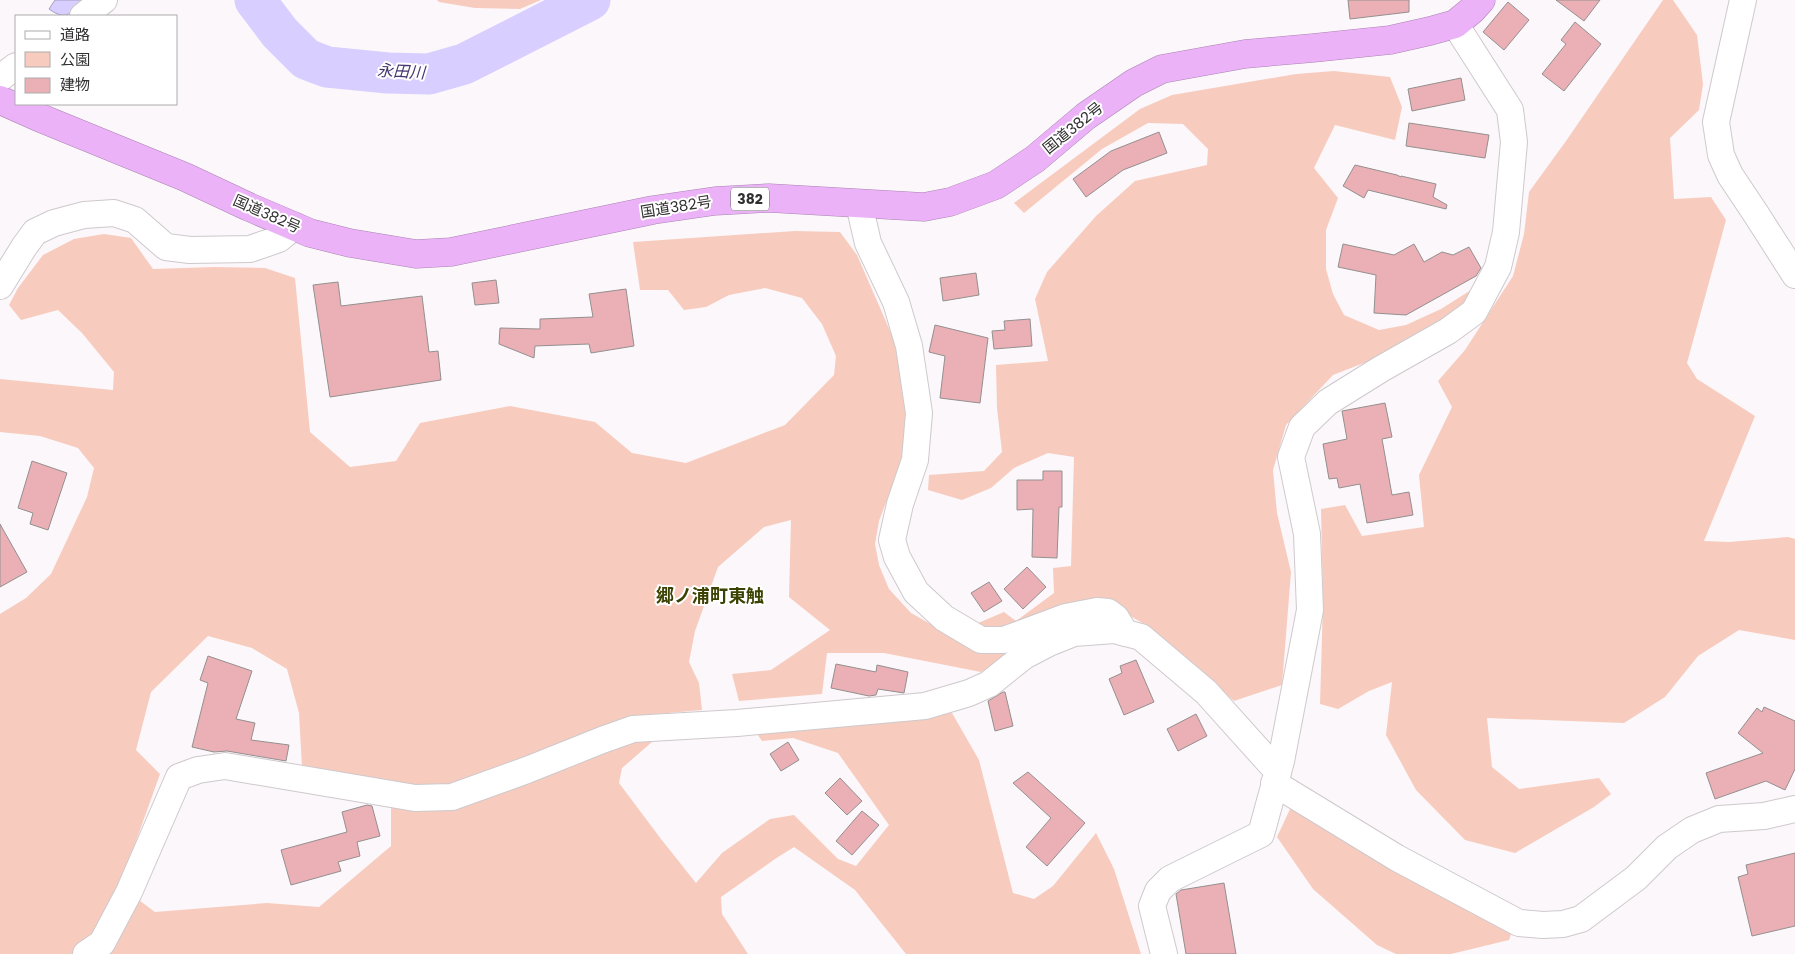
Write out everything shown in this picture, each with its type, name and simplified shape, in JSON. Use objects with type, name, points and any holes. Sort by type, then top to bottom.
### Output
[{"type":"highway","name":"国道382号","points":[[0,100],[38,118],[186,177],[310,233],[350,243],[416,254],[451,252],[652,210],[715,200],[770,198],[924,207],[950,202],[996,184],[1035,159],[1086,116],[1134,83],[1162,69],[1245,54],[1390,40],[1455,24],[1472,10],[1480,0]]},
{"type":"street","points":[[84,15],[104,0]]},
{"type":"street","points":[[1722,0],[1737,32]]},
{"type":"street","points":[[1743,0],[1716,122],[1721,155],[1730,175],[1795,275]]},
{"type":"street","points":[[1164,954],[1152,906],[1158,891],[1170,879],[1261,834],[1276,778],[1310,610],[1307,534],[1291,457],[1302,427],[1328,402],[1448,331],[1474,312],[1498,267],[1506,232],[1514,142],[1510,110],[1455,24]]},
{"type":"street","points":[[0,78],[15,67]]},
{"type":"street","points":[[859,204],[868,243],[896,302],[909,346],[919,413],[915,460],[900,504],[892,540],[897,557],[916,592],[944,618],[981,640],[1004,640],[1066,617],[1097,612],[1108,612],[1116,618],[1125,633]]},
{"type":"street","points":[[0,286],[24,246],[35,232],[54,223],[84,214],[114,214],[135,220],[166,247],[190,250],[250,249],[279,239],[295,226]]},
{"type":"street","points":[[86,954],[102,943],[125,900],[179,777],[198,770],[225,766],[415,798],[452,797],[634,729],[737,723],[925,706],[970,693],[989,684],[1024,656],[1074,633],[1114,630],[1141,637],[1206,692],[1276,778],[1396,858],[1520,923],[1563,924],[1581,919],[1636,878],[1667,847],[1692,830],[1720,819],[1764,816],[1795,809]]},
{"type":"green space","points":[[437,0],[541,0],[520,9],[475,8],[439,2]]},
{"type":"green space","points":[[1663,0],[1673,0],[1697,35],[1703,84],[1699,110],[1670,138],[1674,199],[1711,197],[1726,220],[1687,363],[1697,379],[1755,416],[1704,541],[1729,542],[1788,537],[1795,539],[1795,640],[1739,630],[1698,656],[1665,697],[1624,723],[1487,718],[1492,767],[1519,789],[1599,778],[1611,794],[1594,807],[1515,853],[1465,840],[1416,790],[1386,735],[1392,682],[1369,691],[1338,709],[1320,704],[1323,602],[1321,509],[1345,505],[1362,536],[1424,527],[1419,475],[1452,407],[1438,381],[1465,350],[1513,276],[1524,234],[1529,192]]},
{"type":"green space","points":[[1334,71],[1390,77],[1402,107],[1395,140],[1335,125],[1314,168],[1338,198],[1326,230],[1326,269],[1333,294],[1344,315],[1379,330],[1406,325],[1441,309],[1471,290],[1469,303],[1400,349],[1333,375],[1286,425],[1273,470],[1277,513],[1291,572],[1282,685],[1234,701],[1149,627],[1105,601],[981,672],[884,653],[827,653],[822,694],[739,701],[732,674],[771,670],[830,630],[789,597],[791,520],[764,527],[718,567],[695,631],[689,662],[699,683],[702,710],[657,714],[652,742],[622,768],[619,783],[696,883],[722,853],[770,819],[794,815],[838,859],[856,866],[889,825],[838,753],[793,738],[762,741],[753,728],[952,713],[979,760],[1013,893],[1034,899],[1053,886],[1096,833],[1114,869],[1141,954],[906,954],[855,890],[794,847],[721,897],[722,914],[748,954],[0,954],[0,614],[26,598],[51,574],[87,497],[94,468],[78,448],[40,436],[0,432],[0,379],[113,390],[114,372],[82,333],[58,310],[21,320],[9,305],[18,288],[43,255],[74,239],[104,234],[131,238],[153,269],[265,268],[295,278],[310,432],[350,467],[396,461],[420,423],[510,406],[595,422],[632,453],[686,463],[785,425],[834,375],[836,356],[822,324],[802,298],[765,288],[729,295],[706,307],[684,310],[668,290],[640,290],[633,242],[795,231],[840,232],[857,255],[894,340],[908,417],[901,463],[879,521],[875,544],[879,565],[889,589],[911,613],[950,635],[1004,612],[1016,621],[1054,593],[1053,568],[1071,566],[1074,457],[1048,453],[1014,468],[991,488],[962,500],[928,490],[929,475],[984,471],[1002,452],[997,408],[996,365],[1048,361],[1035,299],[1047,272],[1096,216],[1135,181],[1207,165],[1208,149],[1183,124],[1148,123],[1102,149],[1024,213],[1014,203],[1140,109],[1172,95],[1296,74]],"holes":[[[208,636],[252,648],[287,669],[299,713],[302,767],[391,784],[391,846],[319,907],[267,903],[155,912],[120,886],[160,774],[136,750],[151,692]]]},
{"type":"green space","points":[[1291,807],[1513,928],[1509,940],[1451,954],[1396,954],[1377,945],[1313,889],[1277,837]]},
{"type":"shaded area","points":[[55,0],[86,0],[69,14],[60,15],[49,9]]},
{"type":"building","points":[[1348,0],[1409,0],[1409,12],[1350,19]]},
{"type":"building","points":[[1556,0],[1600,0],[1584,21]]},
{"type":"building","points":[[1508,2],[1529,20],[1504,50],[1483,32]]},
{"type":"building","points":[[1575,22],[1601,44],[1564,91],[1542,74],[1566,44],[1561,40]]},
{"type":"building","points":[[1461,78],[1465,100],[1412,111],[1408,89]]},
{"type":"building","points":[[1409,123],[1489,135],[1485,158],[1406,146]]},
{"type":"building","points":[[1159,132],[1167,153],[1123,170],[1086,197],[1073,179],[1111,151]]},
{"type":"building","points":[[1355,165],[1436,184],[1433,197],[1447,205],[1446,209],[1368,190],[1364,198],[1343,186]]},
{"type":"building","points":[[1343,244],[1394,255],[1414,244],[1424,262],[1442,252],[1453,255],[1469,247],[1481,268],[1476,276],[1406,315],[1374,313],[1376,275],[1338,267]]},
{"type":"building","points":[[976,273],[979,295],[943,301],[940,278]]},
{"type":"building","points":[[496,280],[499,303],[475,305],[472,283]]},
{"type":"building","points":[[338,282],[341,306],[422,296],[429,352],[438,351],[441,380],[330,397],[313,285]]},
{"type":"building","points":[[626,289],[634,346],[591,353],[589,344],[535,346],[534,358],[499,344],[500,328],[540,329],[540,319],[593,317],[589,294]]},
{"type":"building","points":[[1030,319],[1032,346],[994,349],[992,331],[1005,330],[1004,321]]},
{"type":"building","points":[[935,325],[988,338],[980,403],[940,398],[945,356],[929,352]]},
{"type":"building","points":[[1385,403],[1392,437],[1382,439],[1392,495],[1409,492],[1413,515],[1367,523],[1360,484],[1339,488],[1337,478],[1329,479],[1323,444],[1347,439],[1342,411]]},
{"type":"building","points":[[32,461],[67,473],[48,530],[30,524],[33,513],[18,508]]},
{"type":"building","points":[[1043,471],[1062,471],[1062,507],[1059,507],[1057,558],[1032,557],[1033,509],[1017,510],[1017,480],[1043,480]]},
{"type":"building","points":[[0,524],[27,572],[0,587]]},
{"type":"building","points":[[1027,567],[1046,587],[1023,609],[1004,589]]},
{"type":"building","points":[[989,582],[1002,601],[984,612],[971,593]]},
{"type":"building","points":[[208,656],[252,671],[236,719],[255,723],[251,740],[289,745],[286,761],[227,751],[214,752],[192,747],[208,683],[200,680]]},
{"type":"building","points":[[1136,660],[1154,702],[1124,715],[1109,679],[1122,673],[1120,666]]},
{"type":"building","points":[[836,664],[876,672],[877,665],[908,672],[904,693],[878,689],[876,695],[869,696],[831,688]]},
{"type":"building","points":[[1005,692],[1013,726],[995,731],[988,701]]},
{"type":"building","points":[[1764,707],[1795,721],[1795,769],[1785,790],[1766,781],[1715,799],[1706,773],[1763,753],[1738,733],[1757,708],[1762,712]]},
{"type":"building","points":[[1196,714],[1207,736],[1178,751],[1167,729]]},
{"type":"building","points":[[788,742],[799,760],[781,771],[770,754]]},
{"type":"building","points":[[1028,772],[1085,823],[1047,866],[1026,847],[1051,818],[1013,783]]},
{"type":"building","points":[[840,778],[862,801],[847,815],[825,793]]},
{"type":"building","points":[[367,805],[372,806],[380,836],[357,842],[360,856],[338,862],[341,871],[291,885],[281,850],[347,832],[342,812]]},
{"type":"building","points":[[862,811],[879,825],[852,855],[836,841]]},
{"type":"building","points":[[1795,853],[1795,926],[1752,936],[1738,877],[1748,874],[1746,865]]},
{"type":"building","points":[[1224,883],[1236,954],[1186,954],[1176,894],[1181,890]]},
{"type":"waterway","name":"永田川","points":[[255,0],[280,33],[306,59],[327,67],[388,73],[429,74],[464,64],[590,0]]},
{"type":"district","name":"郷ノ浦町東触","points":[[710,596]]}]
